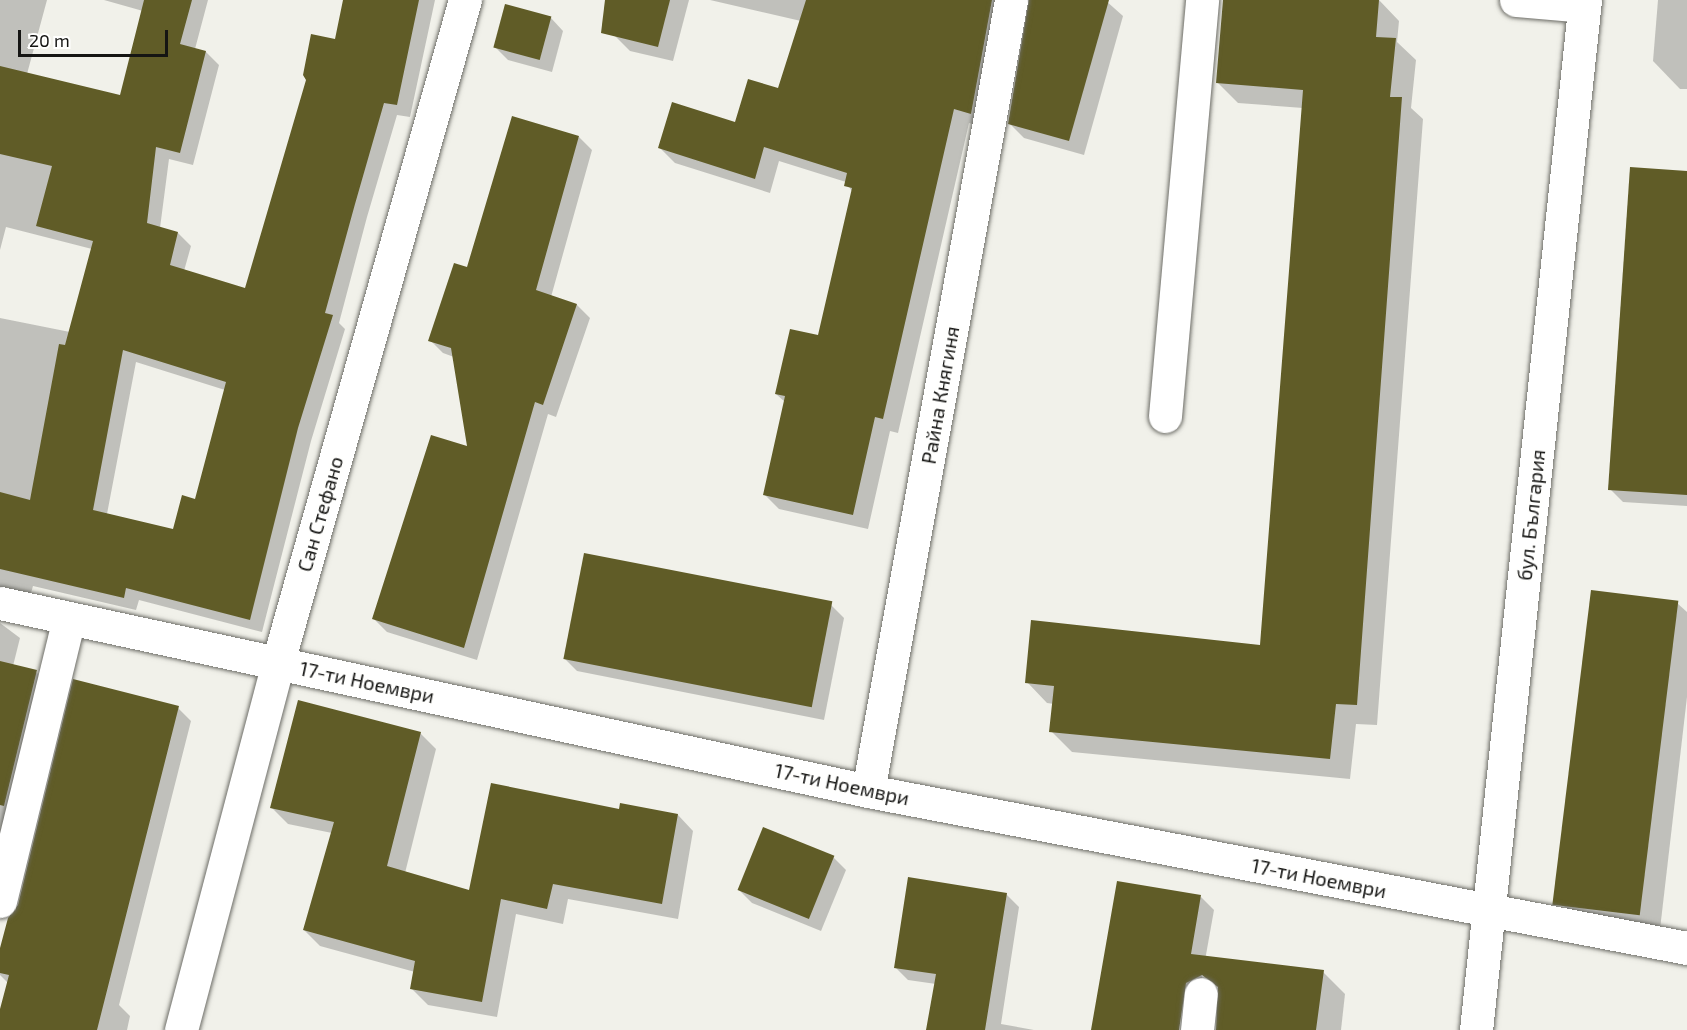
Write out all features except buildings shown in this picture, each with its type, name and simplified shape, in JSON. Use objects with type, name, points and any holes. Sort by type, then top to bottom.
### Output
[{"type":"street","name":"Сан Стефано","points":[[181,1030],[278,662],[465,0]]},
{"type":"street","name":"Райна Княгиня","points":[[868,791],[1011,0]]},
{"type":"street","points":[[1165,416],[1202,0]]},
{"type":"street","points":[[1516,0],[1585,3]]},
{"type":"street","name":"бул. България","points":[[1476,1030],[1585,3]]},
{"type":"street","name":"17-ти Ноември","points":[[0,603],[868,791],[1687,948]]},
{"type":"street","points":[[0,902],[69,618]]},
{"type":"street","points":[[1197,1030],[1201,994]]}]
